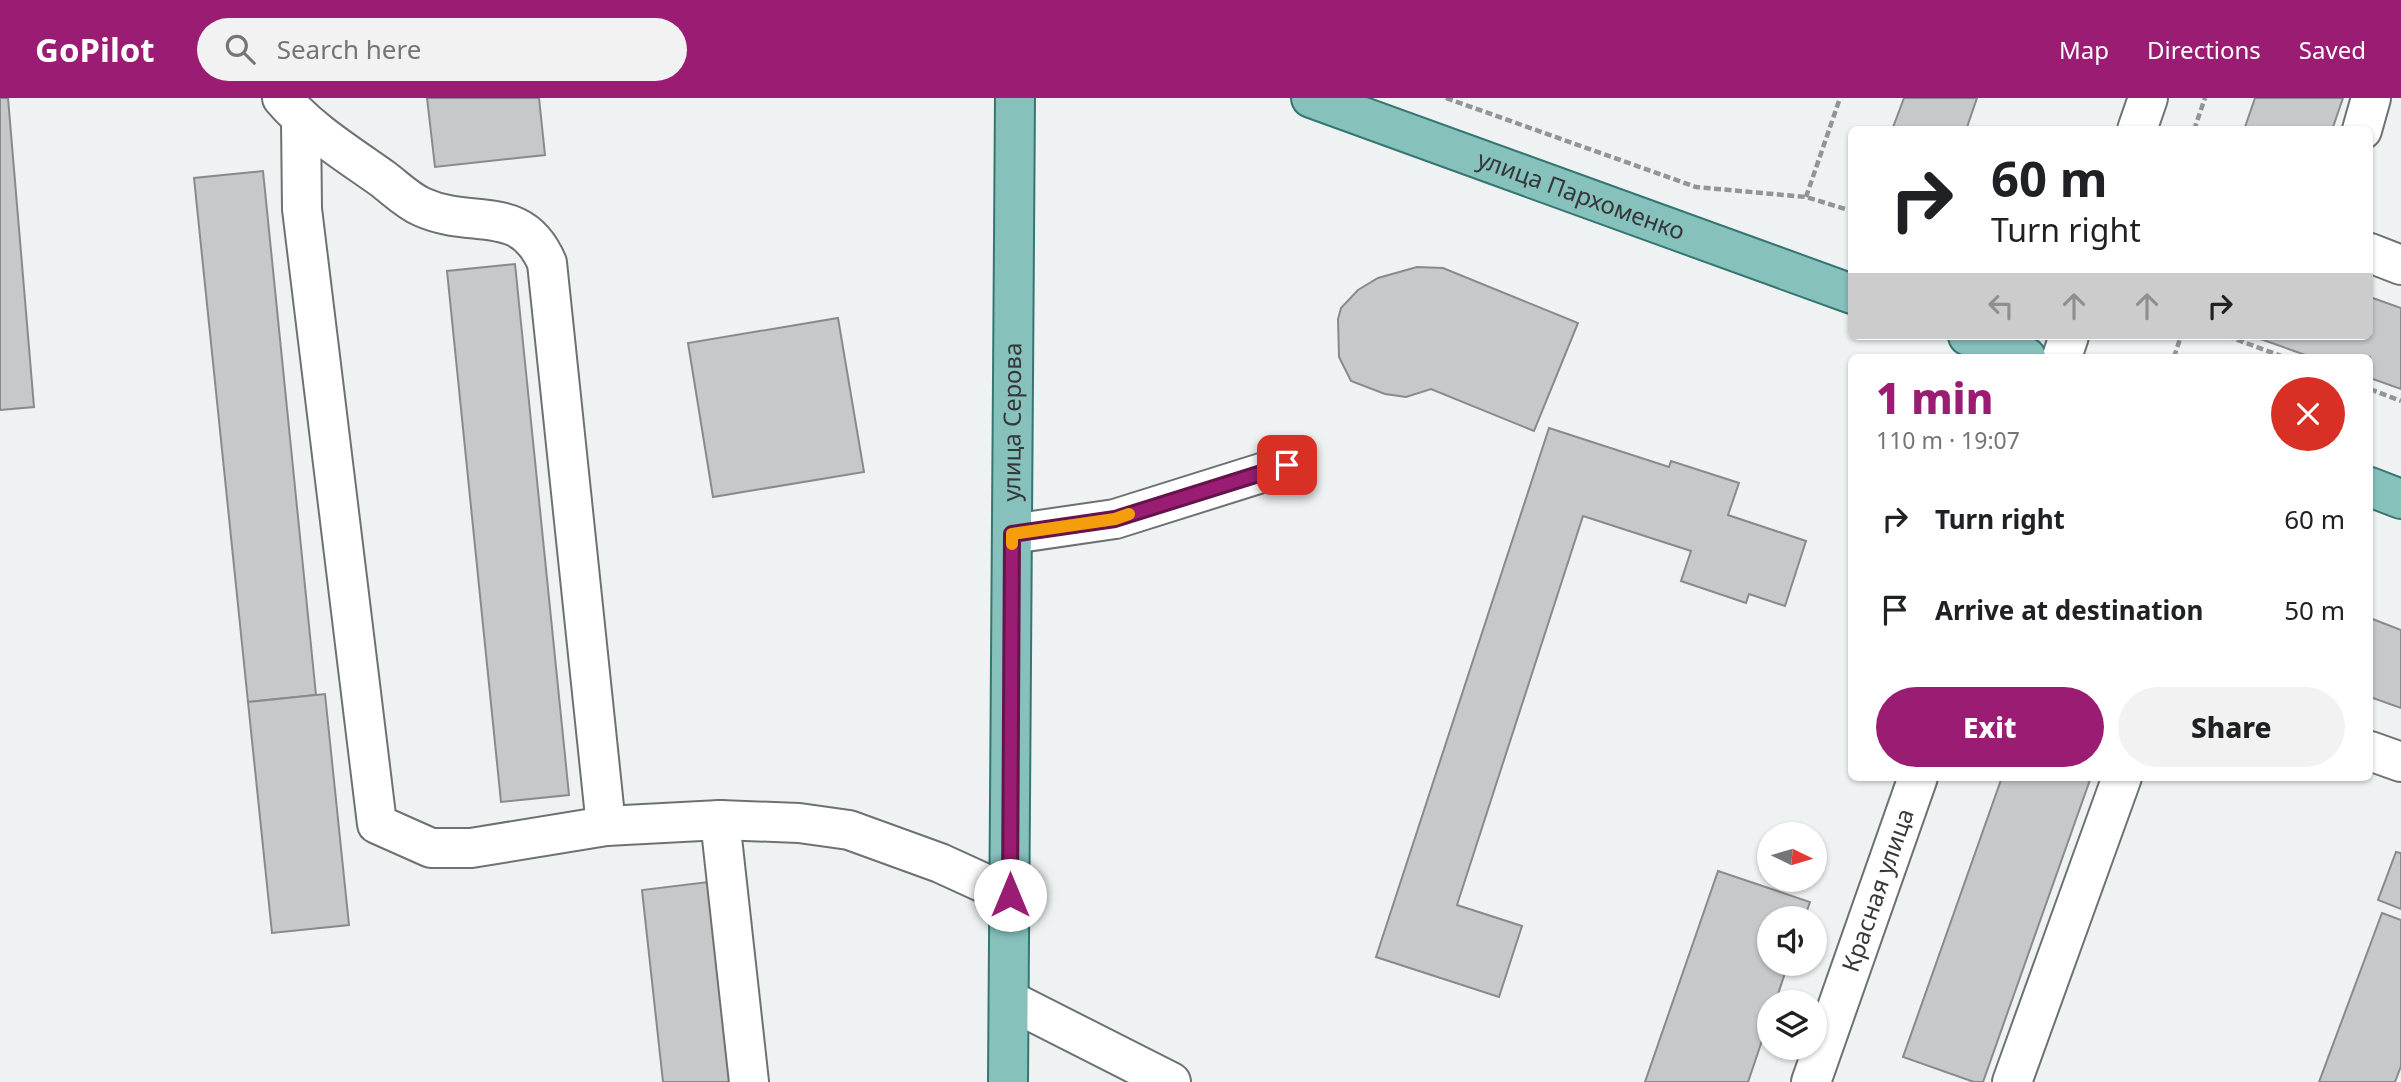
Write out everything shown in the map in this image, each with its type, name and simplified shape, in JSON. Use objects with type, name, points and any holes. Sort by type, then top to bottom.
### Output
[{"type":"main road","name":"улица Серова","points":[[1008,1082],[1015,98]]},
{"type":"main road","name":"улица Пархоменко","points":[[1311,98],[1848,293]]},
{"type":"main road","points":[[1979,340],[2018,354]]},
{"type":"main road","points":[[2373,488],[2401,499]]},
{"type":"street","points":[[2138,126],[2148,98]]},
{"type":"street","points":[[2363,126],[2371,98]]},
{"type":"street","points":[[292,109],[420,207],[453,218],[508,222],[521,228],[540,247],[547,263],[606,826]]},
{"type":"street","points":[[292,109],[377,824],[431,848],[471,848],[606,826],[720,820],[799,823],[849,830],[940,863],[1010,895]]},
{"type":"street","points":[[2373,254],[2401,265]]},
{"type":"street","points":[[1012,534],[1115,519],[1287,465]]},
{"type":"street","points":[[2373,752],[2401,762]]},
{"type":"street","name":"Красная улица","points":[[1811,1082],[1917,781]]},
{"type":"street","points":[[2012,1082],[2121,781]]},
{"type":"street","points":[[720,820],[749,1082]]},
{"type":"street","points":[[1009,1000],[1171,1082]]},
{"type":"path","points":[[1446,98],[1696,187],[1806,197],[1848,210]]},
{"type":"path","points":[[1806,197],[1840,98]]},
{"type":"path","points":[[2195,126],[2205,98]]},
{"type":"path","points":[[2238,340],[2276,354]]},
{"type":"path","points":[[2373,390],[2401,401]]},
{"type":"building","points":[[0,98],[8,98],[34,407],[0,410]]},
{"type":"building","points":[[427,98],[539,98],[545,155],[435,167]]},
{"type":"building","points":[[1904,98],[1977,98],[1967,126],[1894,126]]},
{"type":"building","points":[[2255,98],[2343,98],[2333,126],[2245,126]]},
{"type":"building","points":[[263,171],[316,695],[248,702],[194,178]]},
{"type":"building","points":[[515,264],[569,795],[501,802],[447,271]]},
{"type":"building","points":[[1417,267],[1443,268],[1578,323],[1534,431],[1431,389],[1406,397],[1385,394],[1351,381],[1339,357],[1338,319],[1341,308],[1358,290],[1378,278]]},
{"type":"building","points":[[2373,298],[2401,308],[2401,389],[2373,379],[2373,354],[2303,354],[2263,340],[2373,340]]},
{"type":"building","points":[[838,318],[864,472],[713,497],[688,343]]},
{"type":"building","points":[[1549,428],[1669,467],[1671,461],[1739,483],[1728,515],[1806,541],[1785,606],[1749,594],[1746,603],[1681,581],[1691,551],[1583,516],[1457,905],[1522,926],[1499,997],[1376,957]]},
{"type":"building","points":[[2373,619],[2401,630],[2401,708],[2373,698]]},
{"type":"building","points":[[325,694],[349,925],[272,933],[248,702]]},
{"type":"building","points":[[2001,781],[2090,781],[1983,1082],[1974,1082],[1903,1057]]},
{"type":"building","points":[[2396,852],[2401,853],[2401,909],[2378,900]]},
{"type":"building","points":[[1718,871],[1757,884],[1757,892],[1780,892],[1810,902],[1809,906],[1757,906],[1757,976],[1784,976],[1779,990],[1757,990],[1757,1055],[1748,1082],[1645,1082]]},
{"type":"building","points":[[708,882],[730,1082],[663,1082],[642,890]]},
{"type":"building","points":[[2382,913],[2401,920],[2401,1066],[2395,1082],[2319,1082]]},
{"type":"slow traffic","points":[[1012,544],[1012,534],[1115,519],[1129,514]]},
{"type":"route","points":[[1010,895],[1012,534],[1115,519],[1287,465]]}]
